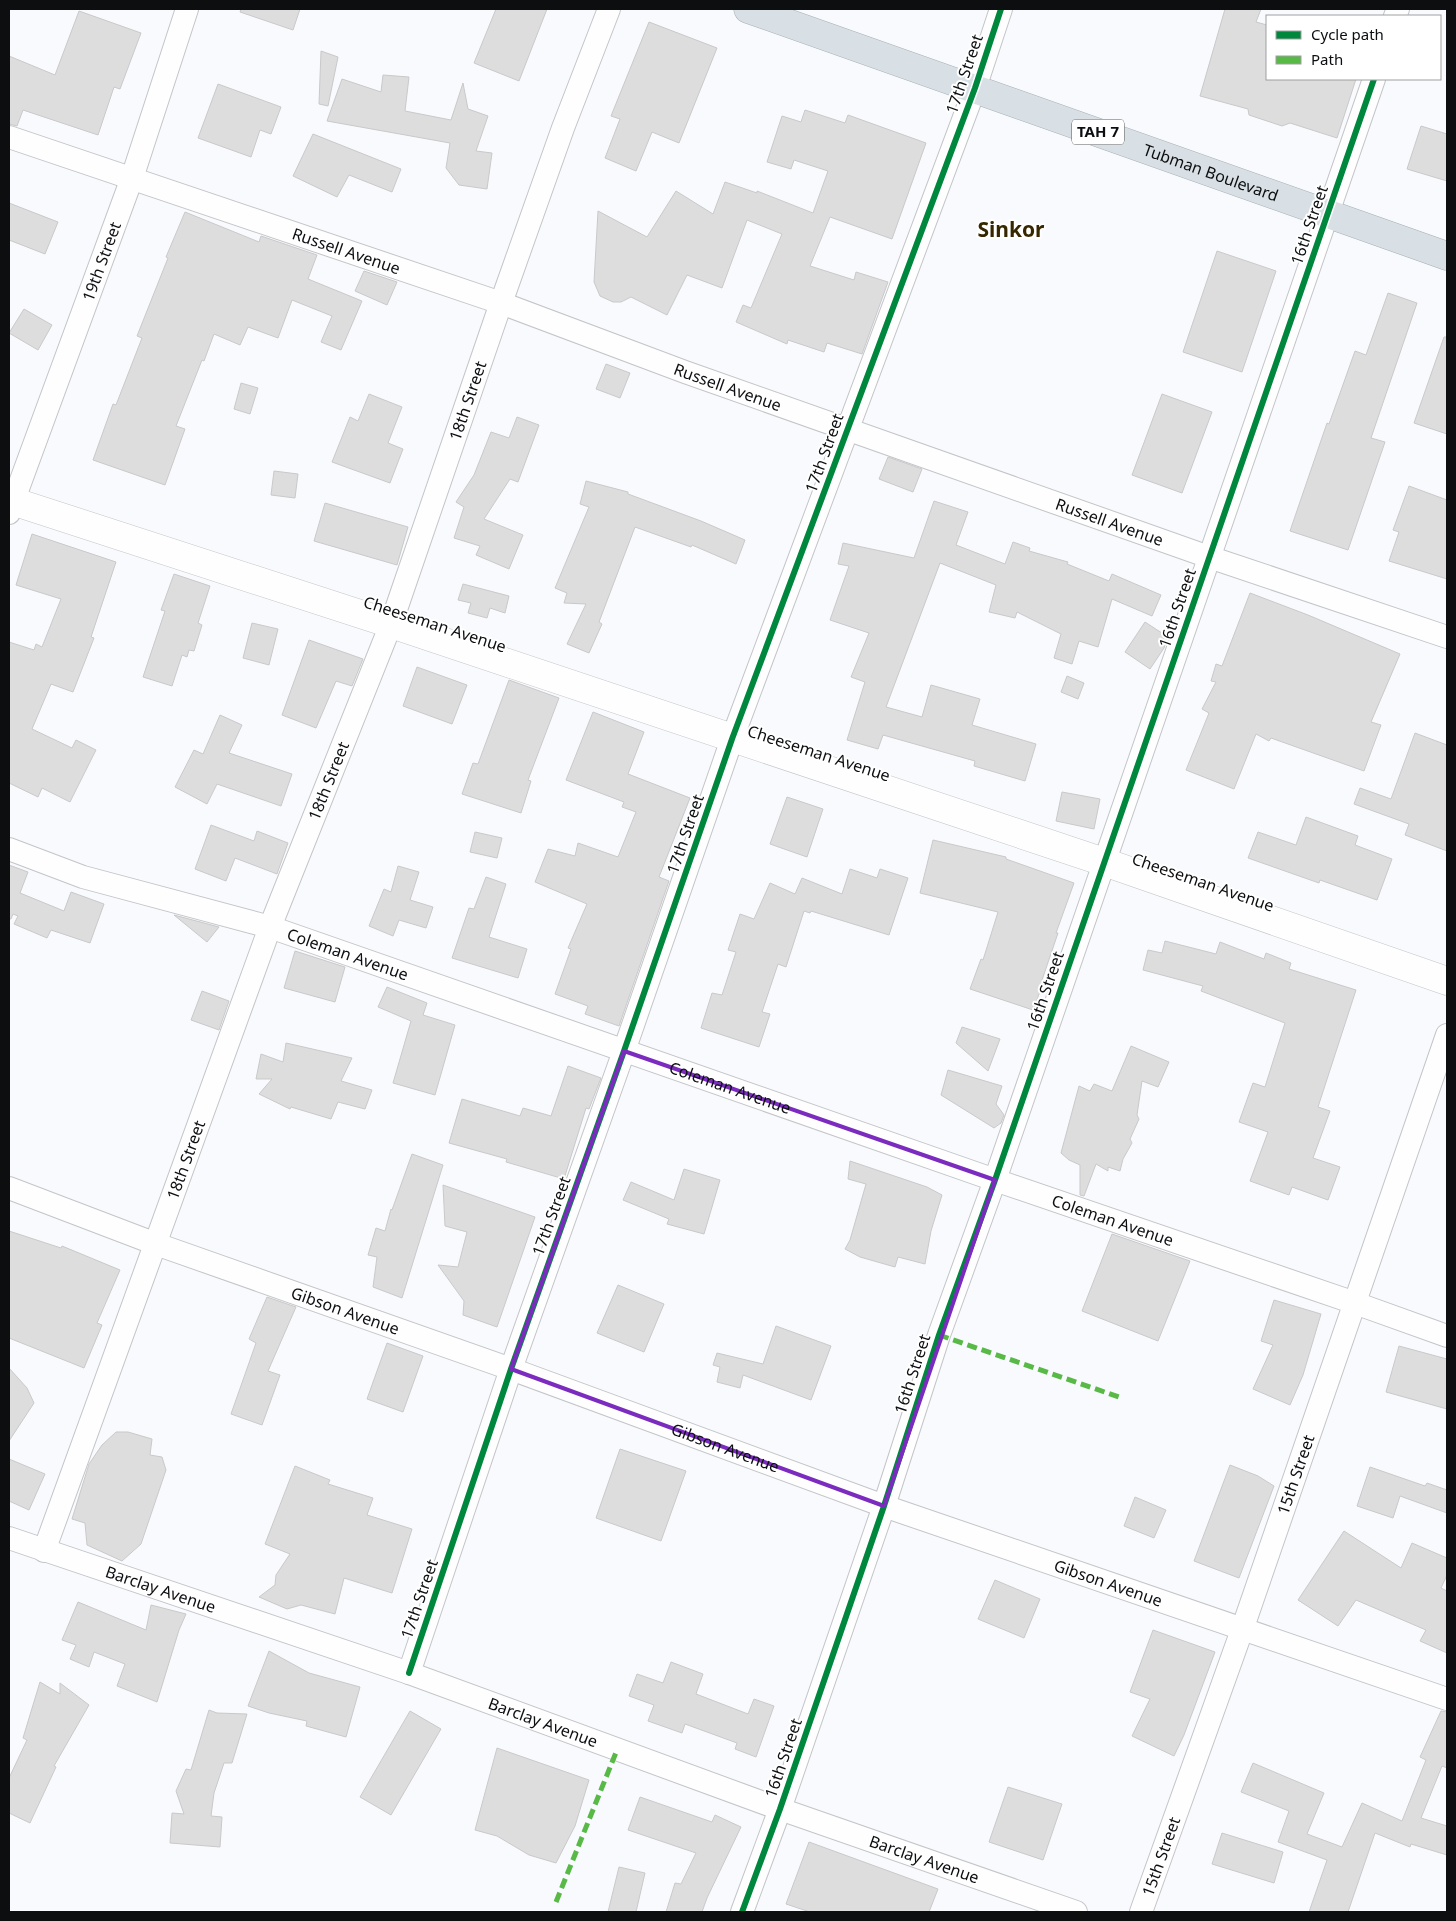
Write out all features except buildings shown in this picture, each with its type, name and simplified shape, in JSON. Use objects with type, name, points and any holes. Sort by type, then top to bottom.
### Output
[{"type":"highway","name":"Tubman Boulevard","points":[[748,9],[1447,256]]},
{"type":"street","name":"19th Street","points":[[10,505],[132,178],[187,9]]},
{"type":"street","name":"18th Street","points":[[44,1551],[270,927],[391,624],[563,128],[609,9]]},
{"type":"street","name":"17th Street","points":[[409,1673],[511,1369],[732,739],[975,88],[1001,9]]},
{"type":"street","name":"16th Street","points":[[742,1912],[780,1809],[884,1506],[939,1335],[995,1180],[1374,80]]},
{"type":"street","name":"Russell Avenue","points":[[9,137],[501,303],[685,372],[1209,557],[1447,637]]},
{"type":"street","name":"Cheeseman Avenue","points":[[10,505],[391,624],[1104,862],[1447,981]]},
{"type":"street","name":"Coleman Avenue","points":[[9,849],[83,877],[270,927],[1447,1336]]},
{"type":"street","name":"15th Street","points":[[1141,1912],[1242,1630],[1447,1035]]},
{"type":"street","name":"Gibson Avenue","points":[[9,1188],[156,1244],[511,1369],[884,1506],[1447,1699]]},
{"type":"street","name":"Barclay Avenue","points":[[9,1538],[409,1673],[780,1809],[1076,1912]]},
{"type":"highlighted area","points":[[624,1051],[995,1180],[884,1506],[511,1369]]},
{"type":"marked path","points":[[939,1335],[1119,1397]]},
{"type":"marked path","points":[[556,1902],[617,1750]]},
{"type":"cycle path","points":[[409,1673],[511,1369],[732,739],[975,88],[1001,9]]},
{"type":"cycle path","points":[[742,1912],[780,1809],[884,1506],[939,1335],[995,1180],[1374,80]]},
{"type":"district","name":"Sinkor","points":[[1011,230]]}]
